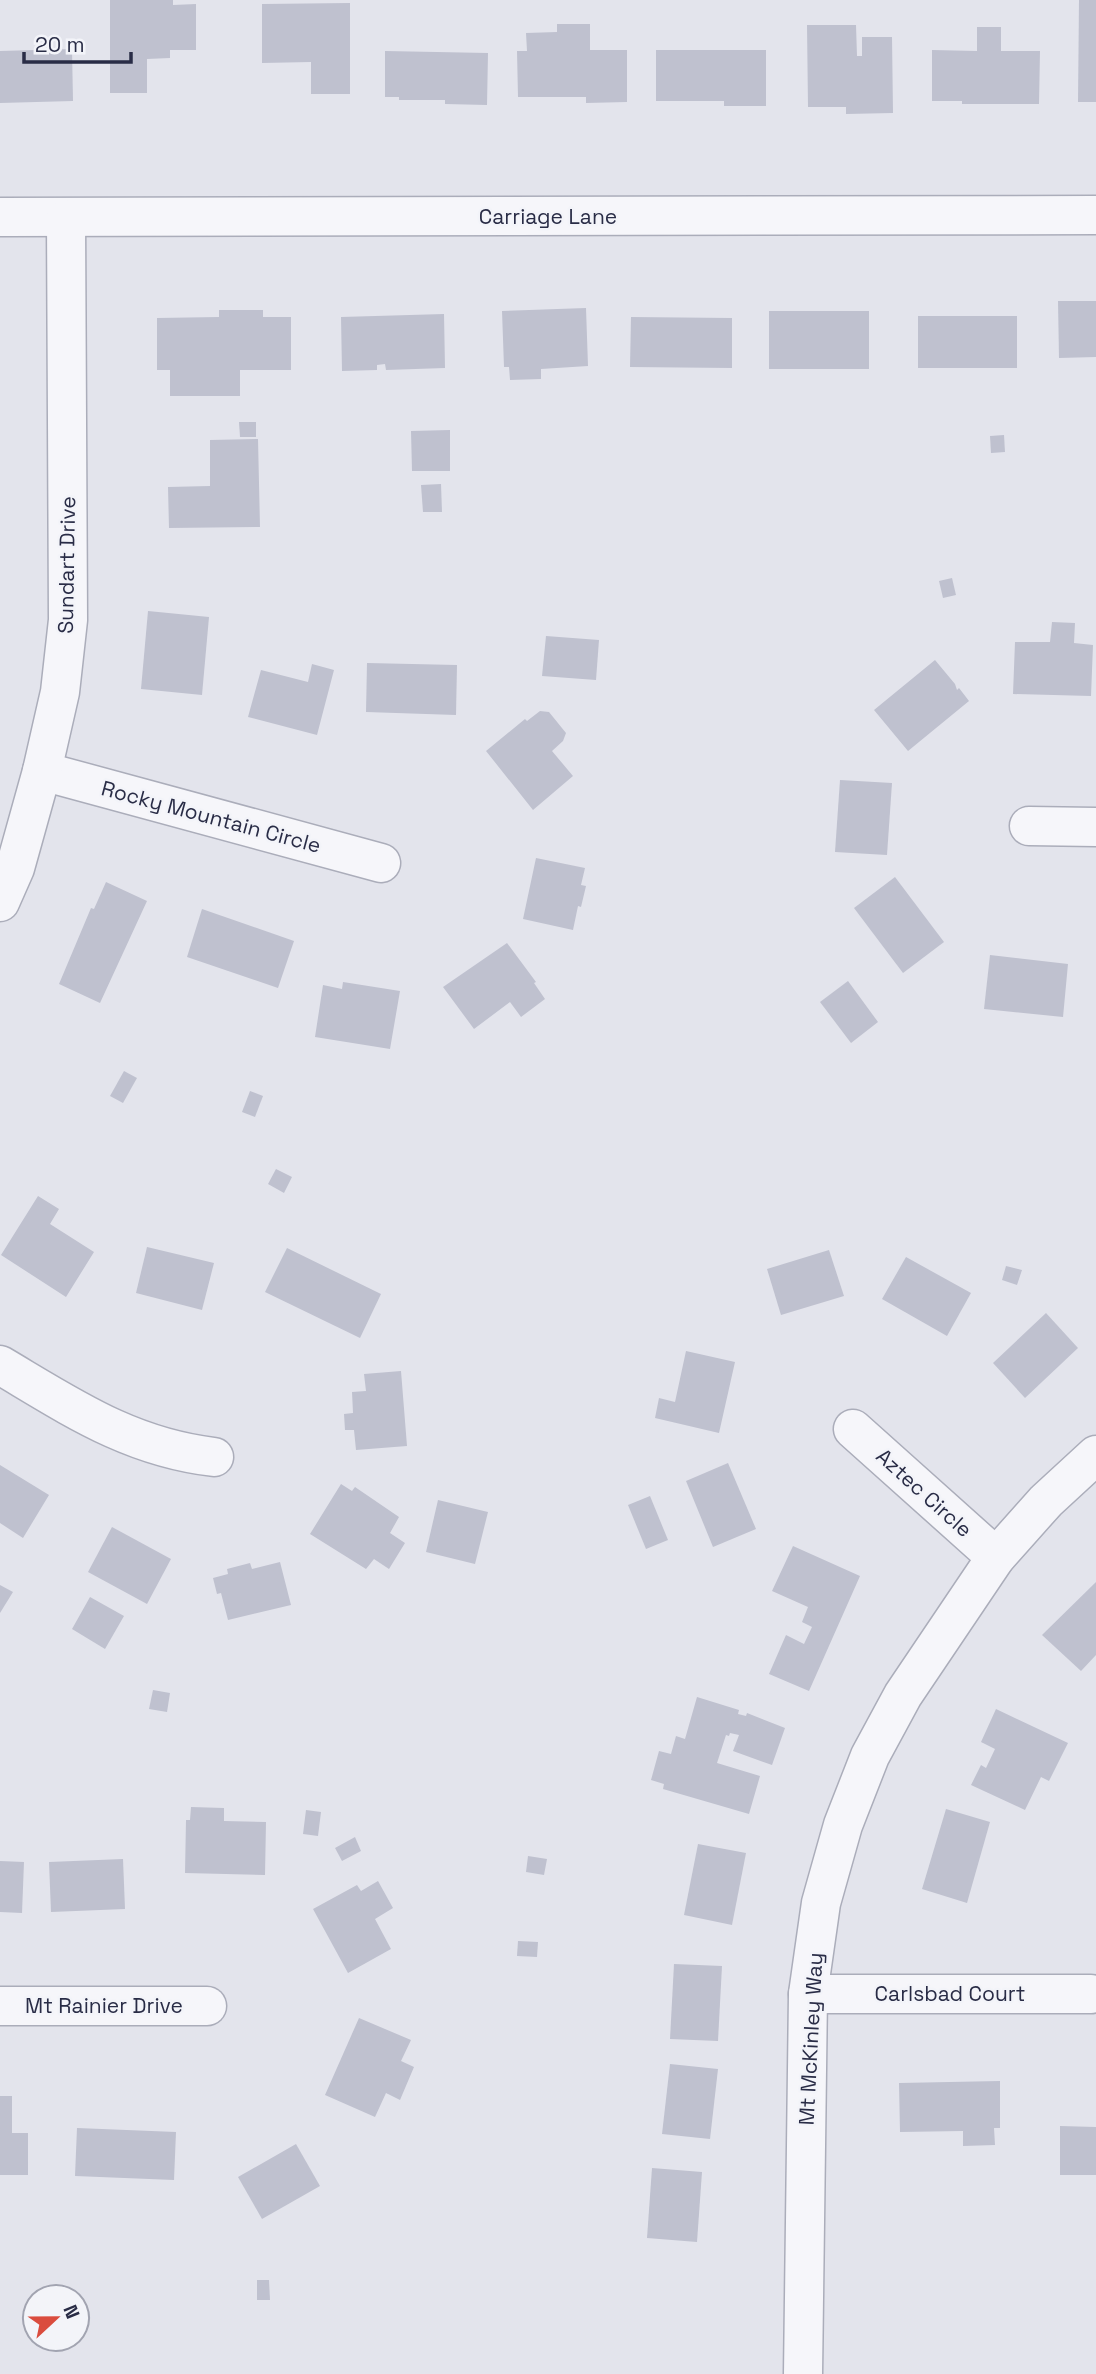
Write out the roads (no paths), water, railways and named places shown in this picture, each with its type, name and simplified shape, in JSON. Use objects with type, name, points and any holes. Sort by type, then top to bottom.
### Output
[{"type":"street","name":"Carriage Lane","points":[[0,217],[66,219],[1096,215]]},
{"type":"street","name":"Sundart Drive","points":[[0,902],[15,868],[42,771],[60,692],[68,620],[66,219]]},
{"type":"street","name":"Rocky Mountain Circle","points":[[42,771],[381,863]]},
{"type":"street","points":[[1029,826],[1096,827]]},
{"type":"street","points":[[0,1365],[126,1436],[190,1454],[214,1457]]},
{"type":"street","name":"Aztec Circle","points":[[853,1429],[996,1557]]},
{"type":"street","name":"Mt McKinley Way","points":[[803,2374],[808,1994],[821,1903],[843,1825],[870,1756],[903,1695],[996,1557],[1046,1501],[1096,1455]]},
{"type":"street","name":"Carlsbad Court","points":[[808,1994],[1091,1994]]},
{"type":"street","name":"Mt Rainier Drive","points":[[0,2006],[207,2006]]}]
